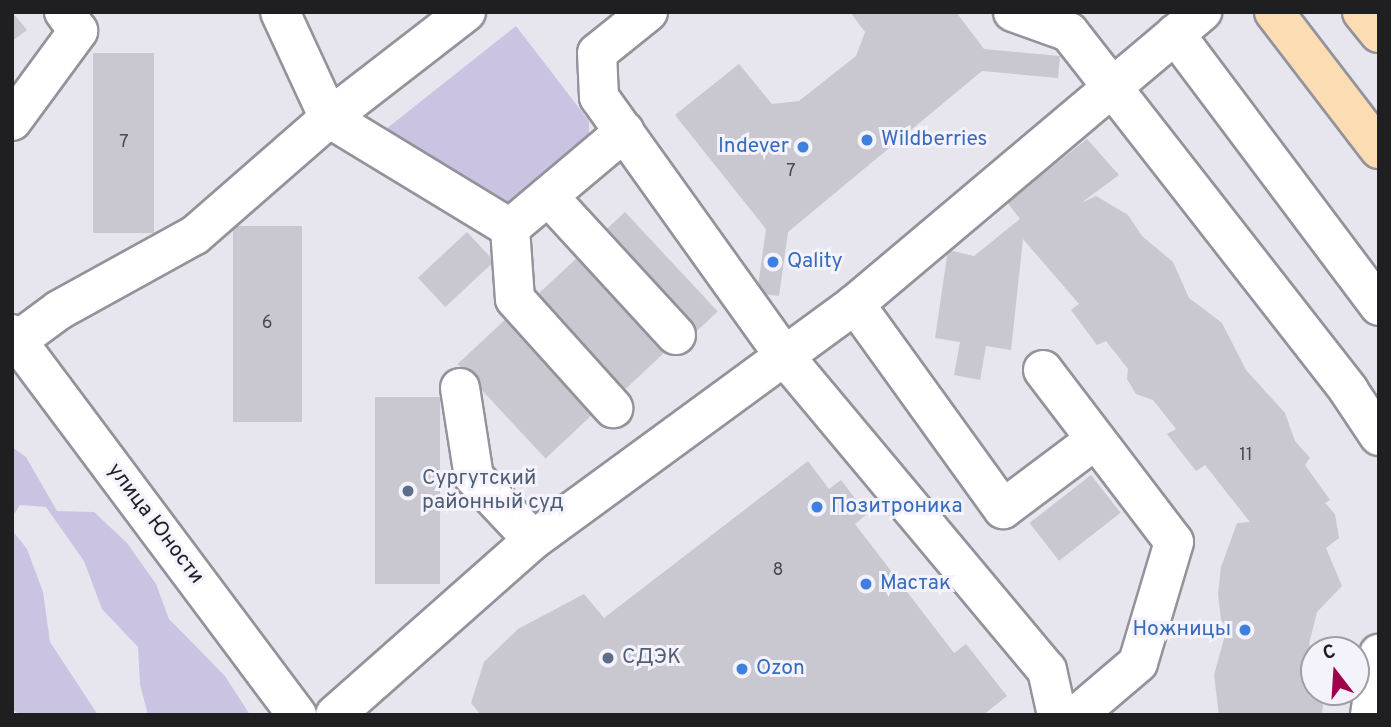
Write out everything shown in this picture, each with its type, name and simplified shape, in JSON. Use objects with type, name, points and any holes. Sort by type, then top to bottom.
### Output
[{"type":"main road","points":[[1274,12],[1379,149]]},
{"type":"main road","points":[[1362,12],[1379,33]]},
{"type":"street","points":[[280,12],[329,118],[510,228]]},
{"type":"street","points":[[15,337],[195,235],[329,118],[466,12]]},
{"type":"street","points":[[648,12],[597,53],[599,97],[785,357],[1047,670],[1057,715]]},
{"type":"street","points":[[1013,12],[1069,32],[1377,431]]},
{"type":"street","points":[[12,121],[83,18]]},
{"type":"street","points":[[335,715],[533,540],[855,304],[1112,85],[1189,23],[1379,306]]},
{"type":"street","points":[[510,228],[625,131]]},
{"type":"street","points":[[548,196],[676,335]]},
{"type":"street","points":[[510,228],[515,299],[613,408]]},
{"type":"street","points":[[855,304],[1003,509],[1095,440]]},
{"type":"street","name":"улица Юности","points":[[15,337],[297,715]]},
{"type":"street","points":[[1043,370],[1174,542],[1138,663],[1077,715]]},
{"type":"street","points":[[460,388],[474,477],[533,540]]},
{"type":"street","points":[[1370,715],[1379,654]]},
{"type":"shaded area","points":[[516,26],[589,121],[589,147],[508,207],[381,133]]},
{"type":"shaded area","points":[[12,447],[26,457],[57,511],[94,512],[127,543],[156,584],[169,619],[225,676],[250,715],[148,715],[140,684],[138,647],[102,609],[84,561],[46,507],[20,505],[12,517]]},
{"type":"shaded area","points":[[12,530],[27,549],[43,592],[50,642],[98,715],[21,715],[12,710]]},
{"type":"building","points":[[12,12],[27,30],[12,41]]},
{"type":"building","points":[[850,12],[956,12],[984,49],[1060,56],[1058,78],[982,71],[788,232],[779,296],[757,293],[766,229],[675,115],[739,64],[772,104],[799,101],[856,56],[865,32]]},
{"type":"building","points":[[93,53],[154,53],[154,233],[93,233]]},
{"type":"building","points":[[1087,139],[1119,175],[1081,203],[1096,196],[1128,215],[1142,236],[1173,262],[1189,298],[1222,323],[1246,370],[1285,413],[1295,441],[1310,458],[1305,465],[1330,500],[1325,503],[1335,514],[1339,538],[1326,548],[1342,586],[1317,612],[1311,636],[1300,636],[1300,706],[1323,706],[1322,715],[1219,715],[1214,675],[1227,628],[1221,620],[1218,594],[1221,567],[1237,523],[1250,522],[1205,465],[1196,471],[1167,434],[1176,429],[1153,400],[1136,394],[1127,379],[1128,369],[1106,341],[1097,345],[1071,310],[1079,304],[1023,239],[1011,350],[986,346],[980,380],[954,375],[960,342],[935,338],[948,250],[974,256],[1020,219],[1007,202]]},
{"type":"building","points":[[625,212],[718,311],[692,335],[599,236]]},
{"type":"building","points":[[233,226],[302,226],[302,422],[233,422]]},
{"type":"building","points":[[467,232],[494,261],[445,307],[418,278]]},
{"type":"building","points":[[580,255],[668,349],[620,394],[532,300]]},
{"type":"building","points":[[508,317],[596,411],[546,458],[458,364]]},
{"type":"building","name":"Сургутский районный суд","points":[[375,397],[440,397],[440,584],[375,584]]},
{"type":"building","points":[[808,461],[829,489],[841,480],[867,514],[855,524],[954,653],[966,644],[1007,696],[983,715],[481,715],[471,703],[484,662],[518,629],[584,594],[604,618]]},
{"type":"building","points":[[1091,475],[1121,513],[1059,561],[1030,523]]},
{"type":"place","name":"Wildberries","points":[[867,140]]},
{"type":"place","name":"Indever","points":[[803,147]]},
{"type":"place","name":"Qality","points":[[773,262]]},
{"type":"place","name":"Сургутский районный суд","points":[[408,491]]},
{"type":"place","name":"Позитроника","points":[[817,507]]},
{"type":"place","name":"Мастак","points":[[866,584]]},
{"type":"place","name":"Ножницы","points":[[1245,630]]},
{"type":"place","name":"СДЭК","points":[[608,658]]},
{"type":"place","name":"Ozon","points":[[742,669]]}]
